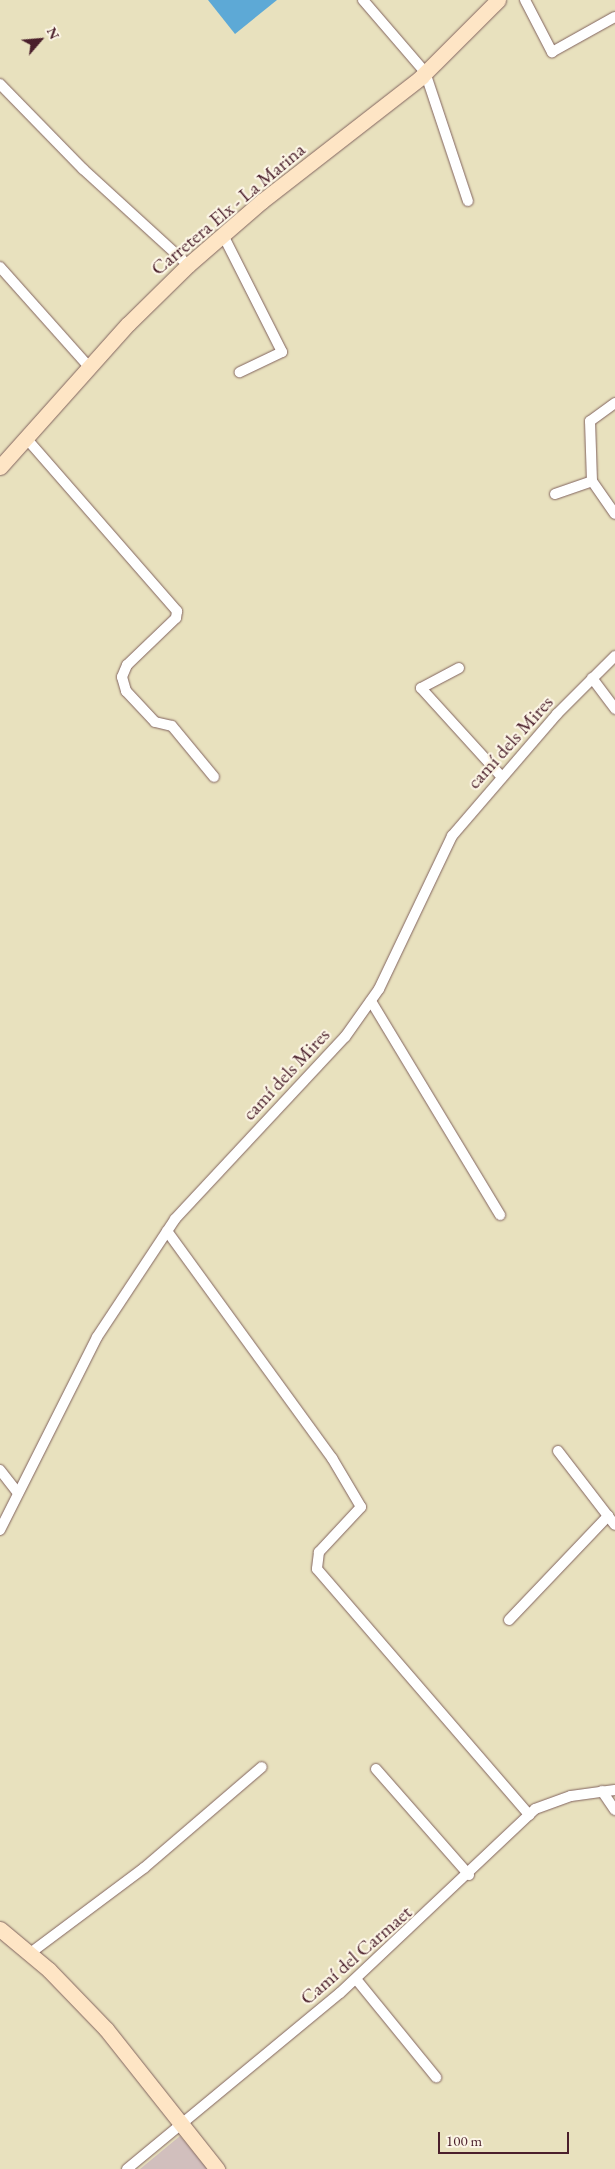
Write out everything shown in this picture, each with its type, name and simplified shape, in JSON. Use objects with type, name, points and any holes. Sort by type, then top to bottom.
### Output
[{"type":"main road","name":"Carretera Elx - La Marina","points":[[0,467],[88,367],[188,265],[425,72],[498,0]]},
{"type":"main road","points":[[0,1929],[29,1954],[106,2029],[217,2169]]},
{"type":"street","points":[[362,0],[425,72],[468,201]]},
{"type":"street","points":[[525,0],[552,52],[615,17]]},
{"type":"street","points":[[0,84],[83,169],[188,265]]},
{"type":"street","points":[[223,235],[282,352],[240,372]]},
{"type":"street","points":[[0,267],[88,367]]},
{"type":"street","points":[[615,403],[590,421],[592,481],[615,514]]},
{"type":"street","points":[[26,438],[177,611],[176,618],[127,666],[122,677],[126,691],[155,722],[172,726],[214,777]]},
{"type":"street","points":[[555,494],[592,481]]},
{"type":"street","name":"camí dels Mires","points":[[0,1530],[97,1337],[167,1231],[345,1037],[371,1001],[452,836],[501,776],[592,678],[615,656]]},
{"type":"street","points":[[459,668],[421,688],[501,776]]},
{"type":"street","points":[[592,678],[615,709]]},
{"type":"street","points":[[371,1001],[500,1215]]},
{"type":"street","points":[[167,1231],[332,1458],[361,1507],[319,1552],[317,1569],[529,1814]]},
{"type":"street","points":[[558,1451],[615,1525]]},
{"type":"street","points":[[0,1470],[18,1493]]},
{"type":"street","points":[[509,1620],[608,1516]]},
{"type":"street","points":[[29,1954],[144,1868],[262,1767]]},
{"type":"street","points":[[376,1769],[469,1875]]},
{"type":"street","name":"Camí del Carmaet","points":[[127,2169],[356,1979],[469,1875],[529,1814],[571,1796],[615,1790]]},
{"type":"street","points":[[602,1792],[615,1810]]},
{"type":"street","points":[[356,1979],[436,2078]]},
{"type":"shaded area","points":[[180,2136],[207,2169],[140,2169]]},
{"type":"water","points":[[208,0],[277,0],[235,34]]}]
